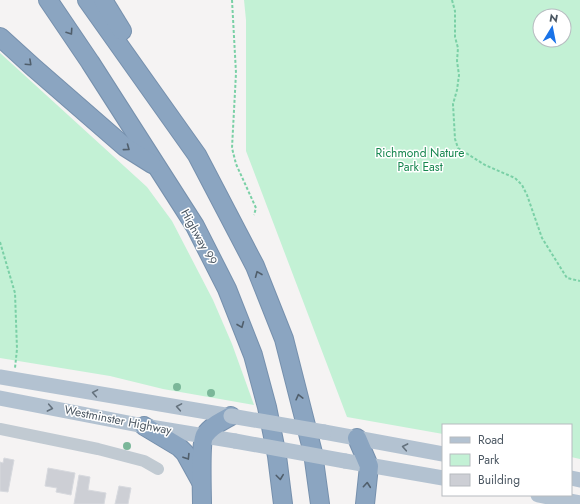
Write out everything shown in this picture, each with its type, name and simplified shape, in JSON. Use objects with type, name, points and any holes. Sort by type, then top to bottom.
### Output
[{"type":"highway","name":"Highway 99","points":[[48,0],[90,62],[195,226],[227,289],[253,355],[267,406],[276,449],[283,504]]},
{"type":"highway","points":[[87,0],[197,155]]},
{"type":"highway","points":[[103,0],[197,155],[255,266],[284,339],[313,453],[320,504]]},
{"type":"highway","points":[[0,36],[33,67],[125,147],[157,167]]},
{"type":"highway","points":[[202,504],[201,482],[204,436],[214,426],[231,416]]},
{"type":"highway","points":[[144,426],[179,447],[185,453],[201,482]]},
{"type":"highway","points":[[357,438],[369,466],[366,504]]},
{"type":"main road","name":"Westminster Highway","points":[[7,378],[357,438]]},
{"type":"main road","name":"Westminster Highway","points":[[0,398],[144,426],[236,441],[369,466]]},
{"type":"main road","points":[[357,438],[442,454]]},
{"type":"main road","points":[[369,466],[442,478]]},
{"type":"main road","points":[[543,496],[580,503]]},
{"type":"street","points":[[0,429],[98,450],[144,462],[158,469]]},
{"type":"path","points":[[232,0],[236,73],[232,148],[236,164],[256,208],[254,215]]},
{"type":"path","points":[[452,0],[455,11],[455,38],[458,48],[457,61],[459,75],[453,104],[455,138],[458,148],[485,165],[515,178],[522,185],[542,238],[567,278],[580,281]]},
{"type":"path","points":[[0,242],[15,293],[17,349],[7,378]]},
{"type":"green space","name":"Richmond Nature Park East","points":[[244,0],[580,0],[580,459],[572,457],[572,424],[442,424],[442,434],[347,417],[246,151],[246,20]]},
{"type":"green space","points":[[0,53],[147,187],[172,221],[213,300],[232,344],[254,405],[163,389],[110,376],[0,358]]},
{"type":"building","points":[[4,458],[14,460],[8,492],[0,491],[0,462],[3,463]]},
{"type":"building","points":[[48,468],[75,473],[71,495],[56,492],[57,488],[45,486]]},
{"type":"building","points":[[79,475],[90,477],[88,490],[106,493],[104,504],[74,504]]},
{"type":"building","points":[[119,486],[131,488],[128,504],[115,504]]}]
